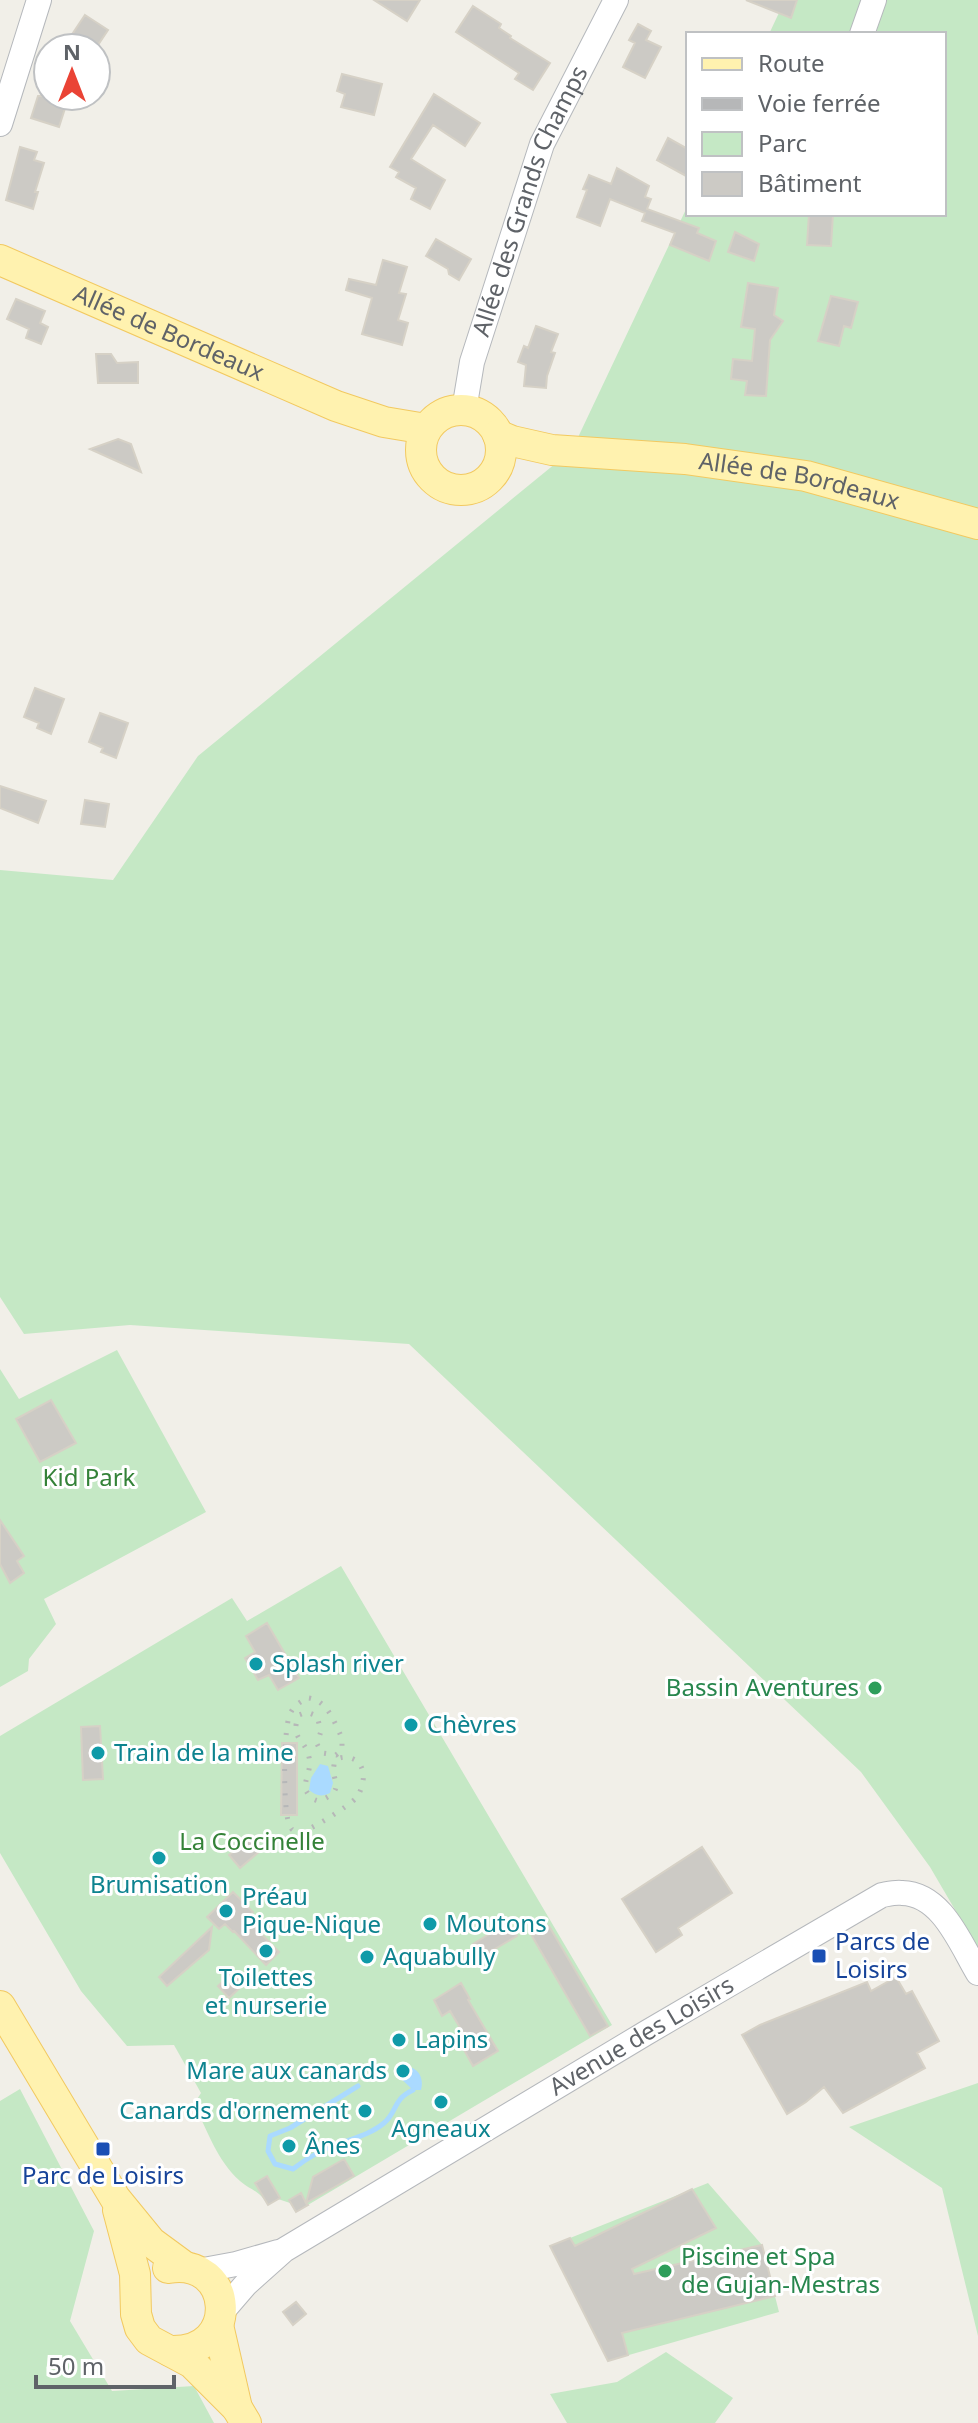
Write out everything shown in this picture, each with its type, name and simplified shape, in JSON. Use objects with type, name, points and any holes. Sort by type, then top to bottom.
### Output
[{"type":"main road","name":"Allée de Bordeaux","points":[[0,260],[336,406],[384,422],[426,429]]},
{"type":"main road","name":"Allée de Bordeaux","points":[[336,406],[390,437],[422,461]]},
{"type":"main road","points":[[464,410],[481,415],[492,424],[501,450],[499,463],[490,478],[480,486],[453,490],[433,480],[422,461],[421,443],[426,429],[436,418],[449,411],[464,410]]},
{"type":"main road","name":"Allée de Bordeaux","points":[[498,435],[540,448],[685,459],[806,476],[978,524]]},
{"type":"main road","name":"Allée de Bordeaux","points":[[495,470],[532,462],[618,456]]},
{"type":"main road","points":[[0,2006],[115,2198],[151,2242],[213,2283],[219,2294],[220,2319],[242,2415]]},
{"type":"main road","points":[[115,2198],[135,2274],[136,2314],[140,2328],[149,2340],[192,2363],[242,2415]]},
{"type":"main road","points":[[137,2299],[152,2276],[164,2269],[191,2269]]},
{"type":"main road","points":[[170,2351],[196,2348],[207,2341],[220,2319]]},
{"type":"street","points":[[0,124],[39,0]]},
{"type":"street","name":"Allée des Grands Champs","points":[[464,410],[472,362],[542,144],[616,0]]},
{"type":"street","points":[[863,32],[874,0]]},
{"type":"street","name":"Avenue des Loisirs","points":[[220,2319],[246,2284],[284,2250],[882,1895],[902,1893],[919,1896],[933,1904],[945,1918],[978,1973]]},
{"type":"street","name":"Avenue des Loisirs","points":[[191,2269],[236,2264],[284,2250]]},
{"type":"green space","points":[[785,0],[978,0],[978,1949],[930,1867],[861,1772],[409,1344],[130,1325],[24,1334],[0,1297],[0,870],[113,880],[198,756],[572,450],[686,209],[686,216],[946,216],[946,32],[770,32]]},
{"type":"green space","name":"Kid Park","points":[[117,1350],[206,1512],[44,1599],[56,1624],[29,1659],[28,1671],[0,1687],[0,1369],[19,1399]]},
{"type":"green space","name":"La Coccinelle","points":[[341,1566],[612,2025],[296,2212],[290,2203],[278,2199],[268,2205],[225,2165],[194,2104],[201,2093],[174,2045],[127,2046],[81,1991],[0,1853],[0,1736],[232,1598],[247,1621]]},
{"type":"green space","points":[[978,2083],[978,2336],[942,2188],[849,2127]]},
{"type":"green space","points":[[20,2089],[94,2231],[70,2321],[112,2391],[194,2386],[214,2423],[0,2423],[0,2101]]},
{"type":"green space","name":"Piscine et Spa de Gujan-Mestras","points":[[708,2183],[762,2245],[779,2312],[608,2361],[550,2246]]},
{"type":"green space","points":[[666,2352],[733,2398],[715,2423],[567,2423],[550,2394],[617,2382]]},
{"type":"water","points":[[320,1764],[328,1766],[333,1783],[330,1793],[317,1795],[309,1790],[311,1778]]},
{"type":"water","points":[[400,2066],[418,2072],[422,2079],[421,2090],[413,2090],[397,2075]]},
{"type":"building","points":[[374,0],[420,0],[407,21]]},
{"type":"building","points":[[746,0],[797,0],[791,18]]},
{"type":"building","points":[[473,6],[501,24],[499,28],[510,38],[550,63],[533,90],[515,79],[519,73],[456,32]]},
{"type":"building","points":[[85,15],[108,30],[107,32],[74,32]]},
{"type":"building","points":[[638,24],[651,31],[646,40],[661,47],[645,78],[623,67],[635,43],[629,40]]},
{"type":"building","points":[[342,74],[382,84],[374,115],[341,107],[345,94],[337,91]]},
{"type":"building","points":[[434,94],[480,123],[465,146],[433,125],[411,159],[445,180],[430,209],[411,199],[416,188],[396,177],[399,172],[390,167]]},
{"type":"building","points":[[33,112],[64,112],[59,127],[31,118]]},
{"type":"building","points":[[668,138],[686,148],[686,176],[657,160]]},
{"type":"building","points":[[20,147],[37,152],[34,160],[44,163],[33,209],[6,200]]},
{"type":"building","points":[[617,168],[649,186],[645,197],[651,199],[647,209],[699,228],[697,233],[716,241],[709,261],[670,245],[675,233],[642,221],[645,213],[610,199],[600,226],[577,217],[589,175],[611,184]]},
{"type":"building","points":[[809,216],[833,216],[831,246],[807,245]]},
{"type":"building","points":[[735,232],[759,244],[754,261],[728,252]]},
{"type":"building","points":[[436,239],[471,259],[459,280],[449,274],[448,269],[426,256]]},
{"type":"building","points":[[383,260],[407,267],[399,293],[406,294],[398,320],[408,323],[402,345],[362,334],[372,298],[346,290],[349,279],[376,285]]},
{"type":"building","points":[[748,283],[778,288],[774,315],[783,321],[770,340],[766,396],[745,395],[747,381],[731,379],[733,359],[752,361],[755,329],[741,327]]},
{"type":"building","points":[[831,296],[858,302],[851,328],[844,326],[839,346],[818,341]]},
{"type":"building","points":[[16,299],[45,311],[40,323],[48,327],[41,344],[26,338],[29,329],[7,319]]},
{"type":"building","points":[[536,326],[558,334],[551,352],[555,353],[546,388],[524,386],[526,365],[518,362],[524,346],[528,348]]},
{"type":"building","points":[[96,354],[111,354],[117,363],[138,362],[138,383],[98,383]]},
{"type":"building","points":[[118,439],[131,444],[141,472],[90,449]]},
{"type":"building","points":[[35,688],[64,699],[51,734],[37,728],[39,723],[24,717]]},
{"type":"building","points":[[100,713],[128,723],[116,758],[101,752],[103,748],[89,742]]},
{"type":"building","points":[[0,786],[46,801],[38,823],[0,808]]},
{"type":"building","points":[[85,800],[109,804],[105,827],[81,824]]},
{"type":"building","points":[[51,1400],[76,1443],[40,1462],[16,1419]]},
{"type":"building","points":[[0,1520],[24,1556],[17,1561],[24,1573],[10,1583],[0,1564]]},
{"type":"building","points":[[267,1623],[299,1678],[278,1690],[269,1675],[258,1680],[245,1658],[255,1652],[246,1636]]},
{"type":"building","points":[[100,1726],[103,1779],[83,1780],[81,1727]]},
{"type":"building","points":[[282,1743],[297,1743],[297,1815],[281,1815]]},
{"type":"building","points":[[250,1838],[260,1851],[240,1868],[229,1855]]},
{"type":"building","points":[[702,1847],[732,1893],[678,1928],[682,1935],[656,1952],[622,1899]]},
{"type":"building","points":[[233,1892],[253,1912],[247,1919],[279,1952],[266,1965],[234,1931],[225,1924],[219,1929],[207,1917]]},
{"type":"building","points":[[509,1922],[517,1936],[481,1957],[473,1944]]},
{"type":"building","points":[[549,1926],[608,2026],[590,2036],[532,1936]]},
{"type":"building","points":[[212,1927],[209,1950],[167,1986],[159,1977]]},
{"type":"building","points":[[233,1972],[244,1984],[229,1998],[218,1986]]},
{"type":"building","points":[[896,1977],[906,1994],[912,1991],[939,2041],[917,2053],[925,2068],[843,2113],[824,2087],[787,2114],[742,2035],[867,1982],[871,1991]]},
{"type":"building","points":[[461,1983],[498,2051],[473,2066],[464,2050],[471,2046],[450,2011],[442,2016],[434,2000]]},
{"type":"building","points":[[344,2159],[354,2176],[306,2203],[313,2177]]},
{"type":"building","points":[[267,2176],[280,2198],[268,2205],[255,2183]]},
{"type":"building","name":"Piscine et Spa de Gujan-Mestras","points":[[692,2189],[716,2228],[632,2269],[634,2274],[762,2245],[775,2296],[622,2333],[628,2355],[608,2361],[550,2246],[570,2238],[575,2246]]},
{"type":"building","points":[[301,2193],[308,2205],[296,2212],[289,2200]]},
{"type":"building","points":[[296,2302],[306,2314],[293,2325],[283,2312]]},
{"type":"waterway","points":[[358,2086],[290,2128],[270,2136],[268,2151],[275,2164],[293,2169],[332,2146],[374,2130],[413,2090]]},
{"type":"railway","points":[[309,1698],[321,1703],[330,1713],[342,1738],[342,1750],[336,1755],[322,1753],[317,1744],[321,1731],[317,1716],[307,1712],[299,1715],[297,1734],[310,1761],[305,1789],[308,1794],[320,1801],[333,1793],[336,1789],[334,1765],[337,1759],[345,1757],[359,1763],[363,1778],[360,1792],[352,1802],[319,1824],[298,1833],[291,1828],[287,1815],[286,1736],[292,1711],[309,1698]]},
{"type":"place","name":"Splash river","points":[[256,1664]]},
{"type":"place","name":"Bassin Aventures","points":[[875,1688]]},
{"type":"place","name":"Chèvres","points":[[411,1725]]},
{"type":"place","name":"Train de la mine","points":[[98,1753]]},
{"type":"place","name":"Brumisation","points":[[159,1858]]},
{"type":"place","name":"Préau Pique-Nique","points":[[226,1911]]},
{"type":"place","name":"Moutons","points":[[430,1924]]},
{"type":"place","name":"Toilettes et nurserie","points":[[266,1951]]},
{"type":"place","name":"Parcs de Loisirs","points":[[819,1956]]},
{"type":"place","name":"Aquabully","points":[[367,1957]]},
{"type":"place","name":"Lapins","points":[[399,2040]]},
{"type":"place","name":"Mare aux canards","points":[[403,2071]]},
{"type":"place","name":"Agneaux","points":[[441,2102]]},
{"type":"place","name":"Canards d'ornement","points":[[365,2111]]},
{"type":"place","name":"Ânes","points":[[289,2146]]},
{"type":"place","name":"Parc de Loisirs","points":[[103,2149]]},
{"type":"place","name":"Piscine et Spa de Gujan-Mestras","points":[[665,2271]]}]
